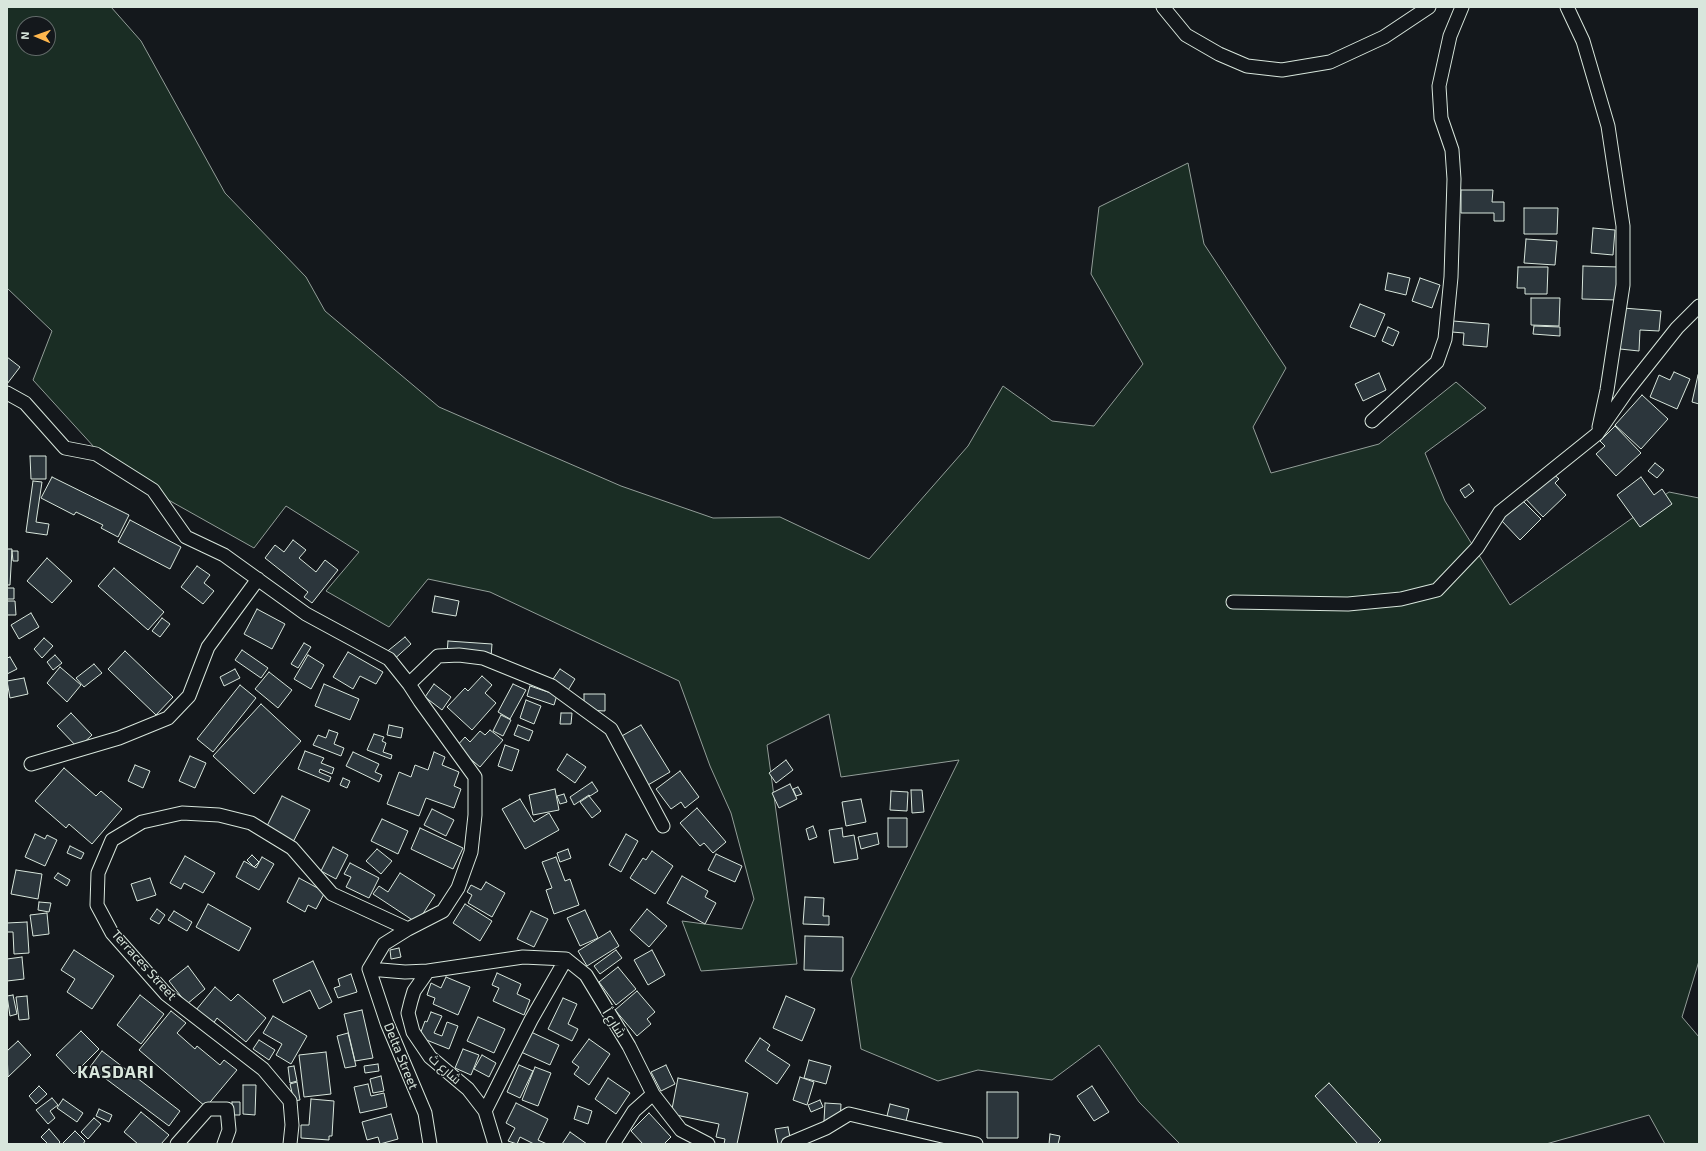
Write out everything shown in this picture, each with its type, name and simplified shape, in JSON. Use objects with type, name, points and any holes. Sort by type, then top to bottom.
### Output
[{"type":"street","points":[[1163,7],[1186,35],[1219,54],[1247,66],[1282,70],[1330,62],[1384,37],[1428,7]]},
{"type":"street","points":[[1372,421],[1437,362],[1445,339],[1451,277],[1454,179],[1452,150],[1441,118],[1439,86],[1450,36],[1462,7]]},
{"type":"street","points":[[1567,7],[1583,41],[1608,126],[1623,226],[1623,285],[1607,390],[1597,434]]},
{"type":"street","points":[[1233,602],[1348,604],[1401,599],[1437,590],[1476,548],[1500,512],[1597,434],[1627,391],[1678,328],[1699,306]]},
{"type":"street","points":[[7,393],[24,403],[65,448],[96,454],[153,490],[186,537],[224,555],[306,614],[389,659],[409,684],[432,719],[475,777],[471,852],[458,888],[443,911],[408,929],[384,944],[369,969],[405,972],[428,971],[523,957],[566,959],[531,1020],[485,1111]]},
{"type":"street","points":[[31,764],[119,738],[168,718],[190,696],[208,648],[258,579]]},
{"type":"street","points":[[409,684],[438,656],[459,655],[483,658],[552,686],[611,729],[663,826]]},
{"type":"street","name":"Terraces Street","points":[[290,1144],[292,1125],[290,1101],[263,1069],[166,994],[112,933],[97,905],[98,873],[112,840],[142,822],[182,813],[219,815],[251,822],[292,848],[332,894],[408,929]]},
{"type":"street","name":"شارع أ","points":[[566,959],[586,975],[600,1001],[629,1046],[653,1094],[681,1130],[708,1144]]},
{"type":"street","name":"Delta Street","points":[[369,969],[388,1024],[425,1113],[430,1144]]},
{"type":"street","name":"شارع ث","points":[[428,971],[414,991],[410,1001],[408,1013],[413,1032],[430,1057],[468,1089],[485,1111],[495,1144]]},
{"type":"street","points":[[613,1144],[634,1111],[653,1094]]},
{"type":"street","points":[[176,1144],[208,1108],[227,1109],[229,1130],[224,1144]]},
{"type":"street","points":[[788,1144],[826,1128],[849,1114],[976,1144]]},
{"type":"green space","points":[[7,7],[111,7],[141,41],[225,193],[306,277],[325,311],[439,407],[621,486],[713,518],[780,517],[869,559],[968,446],[1003,386],[1052,421],[1094,426],[1143,364],[1091,274],[1099,207],[1188,163],[1204,244],[1286,368],[1253,427],[1271,473],[1379,444],[1456,382],[1486,408],[1425,453],[1445,501],[1510,605],[1669,492],[1699,498],[1699,961],[1682,1017],[1699,1037],[1699,1144],[1665,1144],[1649,1115],[1546,1144],[1180,1144],[1139,1102],[1099,1045],[1052,1080],[978,1070],[938,1081],[861,1049],[851,979],[959,760],[841,777],[829,714],[767,745],[797,964],[701,971],[682,921],[742,929],[754,899],[731,813],[710,766],[679,681],[490,592],[428,579],[389,627],[326,591],[359,552],[286,506],[254,548],[115,470],[33,380],[52,331],[7,288]]},
{"type":"building","points":[[1461,190],[1493,190],[1492,202],[1504,202],[1504,221],[1494,221],[1494,213],[1461,213]]},
{"type":"building","points":[[1524,208],[1558,208],[1557,234],[1524,234]]},
{"type":"building","points":[[1593,228],[1615,230],[1613,255],[1591,253]]},
{"type":"building","points":[[1526,239],[1557,241],[1555,265],[1524,263]]},
{"type":"building","points":[[1583,266],[1619,267],[1618,300],[1582,299]]},
{"type":"building","points":[[1518,267],[1548,267],[1547,294],[1525,294],[1525,288],[1517,288]]},
{"type":"building","points":[[1388,273],[1410,278],[1406,295],[1385,290]]},
{"type":"building","points":[[1420,278],[1440,285],[1432,308],[1412,301]]},
{"type":"building","points":[[1531,298],[1560,298],[1559,326],[1531,325]]},
{"type":"building","points":[[1360,304],[1385,314],[1375,337],[1350,327]]},
{"type":"building","points":[[1623,308],[1661,311],[1659,331],[1640,330],[1639,351],[1620,349]]},
{"type":"building","points":[[1453,321],[1489,324],[1487,347],[1463,345],[1464,333],[1452,332]]},
{"type":"building","points":[[1534,326],[1560,327],[1560,336],[1533,334]]},
{"type":"building","points":[[1388,327],[1399,332],[1393,346],[1382,341]]},
{"type":"building","points":[[7,357],[20,367],[7,384]]},
{"type":"building","points":[[1674,372],[1690,379],[1677,409],[1650,397],[1659,375],[1670,380]]},
{"type":"building","points":[[1379,373],[1386,390],[1363,401],[1355,384]]},
{"type":"building","points":[[1699,375],[1699,404],[1692,402]]},
{"type":"building","points":[[1642,395],[1668,419],[1641,449],[1615,425]]},
{"type":"building","points":[[1615,426],[1641,453],[1616,476],[1596,454],[1605,446],[1600,441]]},
{"type":"building","points":[[30,456],[46,456],[46,479],[31,479]]},
{"type":"building","points":[[1655,463],[1664,470],[1657,478],[1648,471]]},
{"type":"building","points":[[1549,470],[1559,479],[1555,483],[1566,495],[1543,517],[1523,496]]},
{"type":"building","points":[[52,477],[129,515],[118,537],[101,528],[103,525],[76,512],[74,515],[41,498]]},
{"type":"building","points":[[1641,477],[1654,495],[1662,489],[1672,504],[1640,527],[1617,495]]},
{"type":"building","points":[[33,481],[42,482],[36,522],[49,524],[47,535],[26,532]]},
{"type":"building","points":[[1469,484],[1474,491],[1465,498],[1460,490]]},
{"type":"building","points":[[1522,500],[1541,519],[1520,540],[1501,520]]},
{"type":"building","points":[[130,520],[181,547],[170,569],[118,542]]},
{"type":"building","points":[[293,540],[306,550],[299,558],[316,572],[325,560],[338,570],[312,603],[304,597],[308,592],[265,558],[275,545],[284,552]]},
{"type":"building","points":[[7,549],[12,549],[10,585],[7,585]]},
{"type":"building","points":[[12,551],[18,551],[18,561],[13,561]]},
{"type":"building","points":[[47,558],[72,581],[52,603],[27,581]]},
{"type":"building","points":[[197,566],[210,575],[204,583],[214,591],[203,604],[181,587]]},
{"type":"building","points":[[114,568],[164,612],[148,630],[98,586]]},
{"type":"building","points":[[7,588],[14,588],[14,599],[7,599]]},
{"type":"building","points":[[435,596],[459,601],[456,616],[432,612]]},
{"type":"building","points":[[7,601],[15,601],[16,615],[7,615]]},
{"type":"building","points":[[257,609],[285,624],[272,649],[244,634]]},
{"type":"building","points":[[31,613],[39,627],[19,639],[11,625]]},
{"type":"building","points":[[162,618],[170,624],[160,637],[152,631]]},
{"type":"building","points":[[405,637],[411,644],[391,662],[384,654]]},
{"type":"building","points":[[44,638],[53,646],[42,658],[34,649]]},
{"type":"building","points":[[448,641],[492,644],[491,657],[447,654]]},
{"type":"building","points":[[304,643],[311,647],[298,668],[291,664]]},
{"type":"building","points":[[242,650],[268,668],[261,678],[235,660]]},
{"type":"building","points":[[125,651],[173,697],[156,715],[108,669]]},
{"type":"building","points":[[348,652],[383,672],[376,684],[360,676],[353,689],[333,677]]},
{"type":"building","points":[[55,655],[62,663],[53,670],[47,662]]},
{"type":"building","points":[[308,655],[324,665],[311,689],[294,679]]},
{"type":"building","points":[[10,657],[17,669],[7,674],[7,658]]},
{"type":"building","points":[[94,664],[102,673],[84,687],[76,678]]},
{"type":"building","points":[[60,667],[81,685],[67,702],[47,683]]},
{"type":"building","points":[[235,669],[240,678],[224,686],[220,677]]},
{"type":"building","points":[[560,669],[575,679],[567,692],[551,682]]},
{"type":"building","points":[[269,672],[292,690],[278,708],[255,689]]},
{"type":"building","points":[[482,676],[492,685],[485,693],[496,703],[472,730],[447,707],[465,688],[468,691]]},
{"type":"building","points":[[24,678],[28,694],[10,698],[7,681]]},
{"type":"building","points":[[324,684],[359,699],[350,720],[315,706]]},
{"type":"building","points":[[434,684],[451,697],[442,710],[425,697]]},
{"type":"building","points":[[513,684],[526,690],[510,719],[498,712]]},
{"type":"building","points":[[240,685],[256,698],[213,752],[197,739]]},
{"type":"building","points":[[530,686],[557,695],[554,705],[527,696]]},
{"type":"building","points":[[584,694],[605,694],[605,711],[584,710]]},
{"type":"building","points":[[526,700],[541,706],[534,724],[520,718]]},
{"type":"building","points":[[261,704],[301,741],[254,794],[213,756]]},
{"type":"building","points":[[71,713],[92,735],[78,748],[57,726]]},
{"type":"building","points":[[561,713],[572,713],[571,724],[560,724]]},
{"type":"building","points":[[501,715],[511,720],[503,736],[493,731]]},
{"type":"building","points":[[389,725],[403,728],[401,738],[387,735]]},
{"type":"building","points":[[518,725],[533,731],[529,741],[514,735]]},
{"type":"building","points":[[641,725],[670,772],[648,785],[620,737]]},
{"type":"building","points":[[329,730],[338,733],[334,744],[344,748],[341,756],[313,745],[318,735],[326,738]]},
{"type":"building","points":[[490,730],[503,740],[480,767],[456,747],[465,737],[470,742],[480,731],[485,735]]},
{"type":"building","points":[[374,734],[384,737],[382,741],[386,743],[383,752],[392,755],[391,759],[367,750]]},
{"type":"building","points":[[505,745],[519,750],[512,771],[498,766]]},
{"type":"building","points":[[305,751],[324,758],[321,763],[334,768],[332,774],[320,769],[319,772],[331,777],[329,782],[298,769]]},
{"type":"building","points":[[353,752],[379,764],[375,772],[382,775],[379,782],[346,766]]},
{"type":"building","points":[[434,752],[445,757],[442,765],[459,772],[454,786],[461,789],[454,808],[426,798],[419,816],[387,804],[399,772],[411,777],[415,765],[428,770]]},
{"type":"building","points":[[567,754],[586,767],[575,783],[557,770]]},
{"type":"building","points":[[190,756],[206,763],[195,788],[179,781]]},
{"type":"building","points":[[786,760],[793,770],[776,783],[769,773]]},
{"type":"building","points":[[135,765],[150,771],[143,788],[128,781]]},
{"type":"building","points":[[64,768],[96,796],[101,791],[122,809],[92,844],[69,824],[66,828],[35,801]]},
{"type":"building","points":[[680,771],[699,797],[685,808],[681,802],[671,809],[656,789]]},
{"type":"building","points":[[343,778],[350,781],[347,788],[340,785]]},
{"type":"building","points":[[592,782],[598,791],[574,805],[570,797]]},
{"type":"building","points":[[790,784],[797,799],[779,808],[772,793]]},
{"type":"building","points":[[798,787],[802,794],[796,796],[793,789]]},
{"type":"building","points":[[555,789],[559,810],[533,815],[529,795]]},
{"type":"building","points":[[911,790],[922,790],[924,812],[912,813]]},
{"type":"building","points":[[891,791],[908,792],[907,811],[890,810]]},
{"type":"building","points":[[564,794],[567,802],[560,804],[557,796]]},
{"type":"building","points":[[282,796],[310,810],[293,842],[266,828]]},
{"type":"building","points":[[589,796],[601,811],[592,818],[580,802]]},
{"type":"building","points":[[520,799],[534,822],[549,813],[559,830],[525,849],[502,809]]},
{"type":"building","points":[[861,799],[866,822],[846,826],[842,802]]},
{"type":"building","points":[[697,808],[726,842],[713,853],[704,843],[700,846],[680,823]]},
{"type":"building","points":[[432,809],[454,820],[446,836],[424,825]]},
{"type":"building","points":[[888,818],[907,818],[907,847],[888,847]]},
{"type":"building","points":[[382,819],[408,831],[398,854],[371,841]]},
{"type":"building","points":[[813,826],[817,837],[809,840],[806,829]]},
{"type":"building","points":[[420,828],[463,848],[453,869],[411,849]]},
{"type":"building","points":[[842,828],[843,837],[854,835],[858,859],[834,863],[829,830]]},
{"type":"building","points":[[877,833],[879,844],[861,849],[858,837]]},
{"type":"building","points":[[35,834],[45,839],[47,835],[57,840],[45,866],[25,857]]},
{"type":"building","points":[[626,834],[638,841],[621,872],[609,865]]},
{"type":"building","points":[[70,846],[84,853],[81,859],[67,853]]},
{"type":"building","points":[[333,847],[348,855],[336,879],[321,871]]},
{"type":"building","points":[[377,849],[392,861],[381,874],[366,861]]},
{"type":"building","points":[[568,849],[571,858],[560,862],[557,853]]},
{"type":"building","points":[[652,851],[673,866],[655,894],[630,878],[643,858],[646,860]]},
{"type":"building","points":[[716,854],[742,866],[735,882],[708,870]]},
{"type":"building","points":[[252,855],[259,862],[254,867],[247,860]]},
{"type":"building","points":[[185,856],[215,873],[203,893],[184,883],[181,889],[170,883]]},
{"type":"building","points":[[262,857],[274,864],[259,890],[236,877],[244,861],[256,868]]},
{"type":"building","points":[[556,857],[565,881],[570,879],[579,905],[554,914],[546,890],[552,888],[542,862]]},
{"type":"building","points":[[350,863],[379,878],[369,898],[346,887],[351,877],[344,874]]},
{"type":"building","points":[[16,870],[42,874],[38,899],[11,894]]},
{"type":"building","points":[[58,873],[70,880],[67,886],[54,878]]},
{"type":"building","points":[[400,873],[435,895],[417,923],[373,894],[379,886],[388,892]]},
{"type":"building","points":[[682,876],[708,891],[705,897],[716,903],[705,924],[667,903]]},
{"type":"building","points":[[150,878],[156,895],[137,901],[131,884]]},
{"type":"building","points":[[299,878],[325,892],[316,909],[308,905],[305,912],[287,902]]},
{"type":"building","points":[[486,882],[505,893],[492,917],[468,903],[472,895],[467,892],[471,885],[481,890]]},
{"type":"building","points":[[805,897],[824,898],[823,916],[829,916],[829,925],[803,924]]},
{"type":"building","points":[[39,902],[51,903],[49,912],[38,910]]},
{"type":"building","points":[[208,904],[251,928],[239,951],[196,927]]},
{"type":"building","points":[[465,904],[492,921],[480,941],[453,923]]},
{"type":"building","points":[[157,909],[165,915],[159,924],[150,919]]},
{"type":"building","points":[[647,909],[667,926],[649,947],[630,930]]},
{"type":"building","points":[[585,910],[598,938],[580,946],[567,918]]},
{"type":"building","points":[[174,911],[192,922],[187,931],[168,920]]},
{"type":"building","points":[[531,911],[548,919],[534,947],[517,939]]},
{"type":"building","points":[[47,913],[49,934],[33,936],[30,915]]},
{"type":"building","points":[[27,922],[29,953],[14,954],[13,932],[7,932],[7,923]]},
{"type":"building","points":[[610,931],[619,946],[587,966],[578,951]]},
{"type":"building","points":[[805,936],[843,937],[843,971],[804,970]]},
{"type":"building","points":[[399,948],[401,957],[391,959],[390,950]]},
{"type":"building","points":[[74,950],[114,976],[92,1009],[67,992],[75,979],[61,970]]},
{"type":"building","points":[[616,950],[622,958],[600,974],[594,966]]},
{"type":"building","points":[[652,950],[665,975],[648,985],[634,960]]},
{"type":"building","points":[[22,957],[24,979],[7,981],[7,959]]},
{"type":"building","points":[[313,961],[332,1002],[319,1009],[310,990],[283,1003],[273,980]]},
{"type":"building","points":[[188,966],[205,989],[187,1004],[169,981]]},
{"type":"building","points":[[618,967],[636,989],[616,1005],[599,982]]},
{"type":"building","points":[[497,973],[521,984],[517,994],[530,1000],[524,1015],[493,1001],[499,988],[492,985]]},
{"type":"building","points":[[351,974],[357,992],[338,998],[334,988],[340,986],[338,979]]},
{"type":"building","points":[[446,977],[470,987],[458,1015],[433,1004],[435,998],[427,995],[431,983],[441,988]]},
{"type":"building","points":[[215,987],[231,1001],[238,994],[266,1018],[246,1042],[217,1018],[213,1024],[196,1010]]},
{"type":"building","points":[[637,991],[655,1012],[647,1019],[651,1024],[637,1036],[615,1010]]},
{"type":"building","points":[[13,995],[17,1014],[10,1016],[7,996]]},
{"type":"building","points":[[140,995],[164,1014],[141,1044],[117,1025]]},
{"type":"building","points":[[27,996],[29,1019],[19,1020],[16,997]]},
{"type":"building","points":[[786,996],[815,1009],[802,1041],[773,1028]]},
{"type":"building","points":[[563,998],[577,1004],[568,1024],[578,1029],[572,1041],[548,1029]]},
{"type":"building","points":[[362,1010],[373,1058],[355,1061],[344,1014]]},
{"type":"building","points":[[171,1011],[186,1023],[177,1033],[195,1049],[197,1046],[220,1065],[224,1060],[237,1070],[206,1107],[139,1050]]},
{"type":"building","points":[[431,1012],[442,1016],[434,1033],[442,1036],[447,1022],[458,1026],[449,1049],[419,1037],[425,1021],[427,1022]]},
{"type":"building","points":[[273,1016],[307,1036],[291,1064],[276,1055],[282,1044],[263,1033]]},
{"type":"building","points":[[478,1017],[505,1029],[494,1053],[467,1041]]},
{"type":"building","points":[[81,1031],[99,1049],[74,1074],[56,1055]]},
{"type":"building","points":[[531,1032],[559,1045],[550,1065],[521,1052]]},
{"type":"building","points":[[348,1033],[356,1066],[345,1068],[337,1036]]},
{"type":"building","points":[[760,1038],[770,1045],[767,1050],[790,1065],[777,1084],[745,1061]]},
{"type":"building","points":[[589,1039],[610,1054],[589,1085],[574,1074],[579,1067],[572,1062]]},
{"type":"building","points":[[259,1040],[275,1050],[269,1060],[253,1049]]},
{"type":"building","points":[[18,1041],[31,1055],[8,1077],[7,1051]]},
{"type":"building","points":[[463,1049],[479,1055],[471,1075],[455,1068]]},
{"type":"building","points":[[102,1051],[180,1111],[169,1126],[90,1067]]},
{"type":"building","points":[[326,1052],[331,1094],[304,1097],[299,1055]]},
{"type":"building","points":[[482,1055],[496,1063],[489,1077],[474,1069]]},
{"type":"building","points":[[809,1060],[831,1066],[826,1084],[804,1078]]},
{"type":"building","points":[[378,1064],[379,1071],[365,1073],[364,1066]]},
{"type":"building","points":[[519,1065],[533,1071],[520,1098],[507,1092]]},
{"type":"building","points":[[666,1065],[675,1084],[661,1091],[651,1072]]},
{"type":"building","points":[[294,1066],[297,1081],[290,1083],[288,1067]]},
{"type":"building","points":[[535,1067],[551,1073],[538,1106],[522,1100]]},
{"type":"building","points":[[381,1076],[384,1091],[373,1093],[370,1079]]},
{"type":"building","points":[[800,1077],[814,1082],[807,1105],[793,1100]]},
{"type":"building","points":[[608,1078],[630,1093],[616,1114],[595,1099]]},
{"type":"building","points":[[678,1078],[748,1093],[737,1144],[724,1144],[725,1139],[716,1137],[719,1124],[671,1114]]},
{"type":"building","points":[[297,1082],[300,1100],[294,1101],[290,1084]]},
{"type":"building","points":[[1329,1083],[1381,1140],[1377,1144],[1358,1144],[1315,1096]]},
{"type":"building","points":[[368,1084],[371,1096],[384,1093],[387,1107],[360,1113],[354,1087]]},
{"type":"building","points":[[243,1085],[256,1085],[255,1115],[243,1114]]},
{"type":"building","points":[[39,1086],[47,1094],[36,1104],[29,1096]]},
{"type":"building","points":[[1092,1086],[1109,1112],[1094,1121],[1077,1096]]},
{"type":"building","points":[[987,1092],[1018,1092],[1018,1138],[987,1138]]},
{"type":"building","points":[[52,1098],[58,1105],[50,1111],[55,1118],[48,1124],[36,1110]]},
{"type":"building","points":[[63,1099],[83,1113],[77,1122],[57,1108]]},
{"type":"building","points":[[311,1099],[334,1101],[332,1136],[329,1136],[329,1140],[301,1138],[301,1125],[309,1125]]},
{"type":"building","points":[[820,1100],[823,1107],[811,1112],[808,1105]]},
{"type":"building","points":[[232,1102],[240,1102],[240,1115],[232,1115]]},
{"type":"building","points":[[516,1103],[548,1119],[538,1140],[547,1144],[534,1144],[520,1137],[517,1144],[508,1141],[515,1128],[506,1123]]},
{"type":"building","points":[[825,1103],[841,1104],[840,1122],[824,1121]]},
{"type":"building","points":[[890,1104],[909,1109],[906,1121],[887,1116]]},
{"type":"building","points":[[578,1106],[592,1111],[588,1124],[574,1119]]},
{"type":"building","points":[[99,1109],[112,1115],[109,1122],[96,1116]]},
{"type":"building","points":[[141,1112],[169,1135],[161,1144],[138,1144],[124,1132]]},
{"type":"building","points":[[649,1113],[671,1137],[664,1144],[643,1144],[631,1131]]},
{"type":"building","points":[[391,1114],[398,1139],[380,1144],[378,1137],[367,1140],[362,1122]]},
{"type":"building","points":[[94,1118],[101,1124],[88,1139],[81,1132]]},
{"type":"building","points":[[788,1127],[791,1142],[778,1144],[775,1129]]},
{"type":"building","points":[[49,1129],[60,1142],[58,1144],[48,1144],[41,1137]]},
{"type":"building","points":[[75,1131],[85,1141],[83,1144],[62,1144]]},
{"type":"building","points":[[570,1132],[587,1144],[562,1144]]},
{"type":"building","points":[[1050,1134],[1060,1136],[1058,1144],[1049,1144]]},
{"type":"district","name":"KASDARI","points":[[116,1072]]}]
